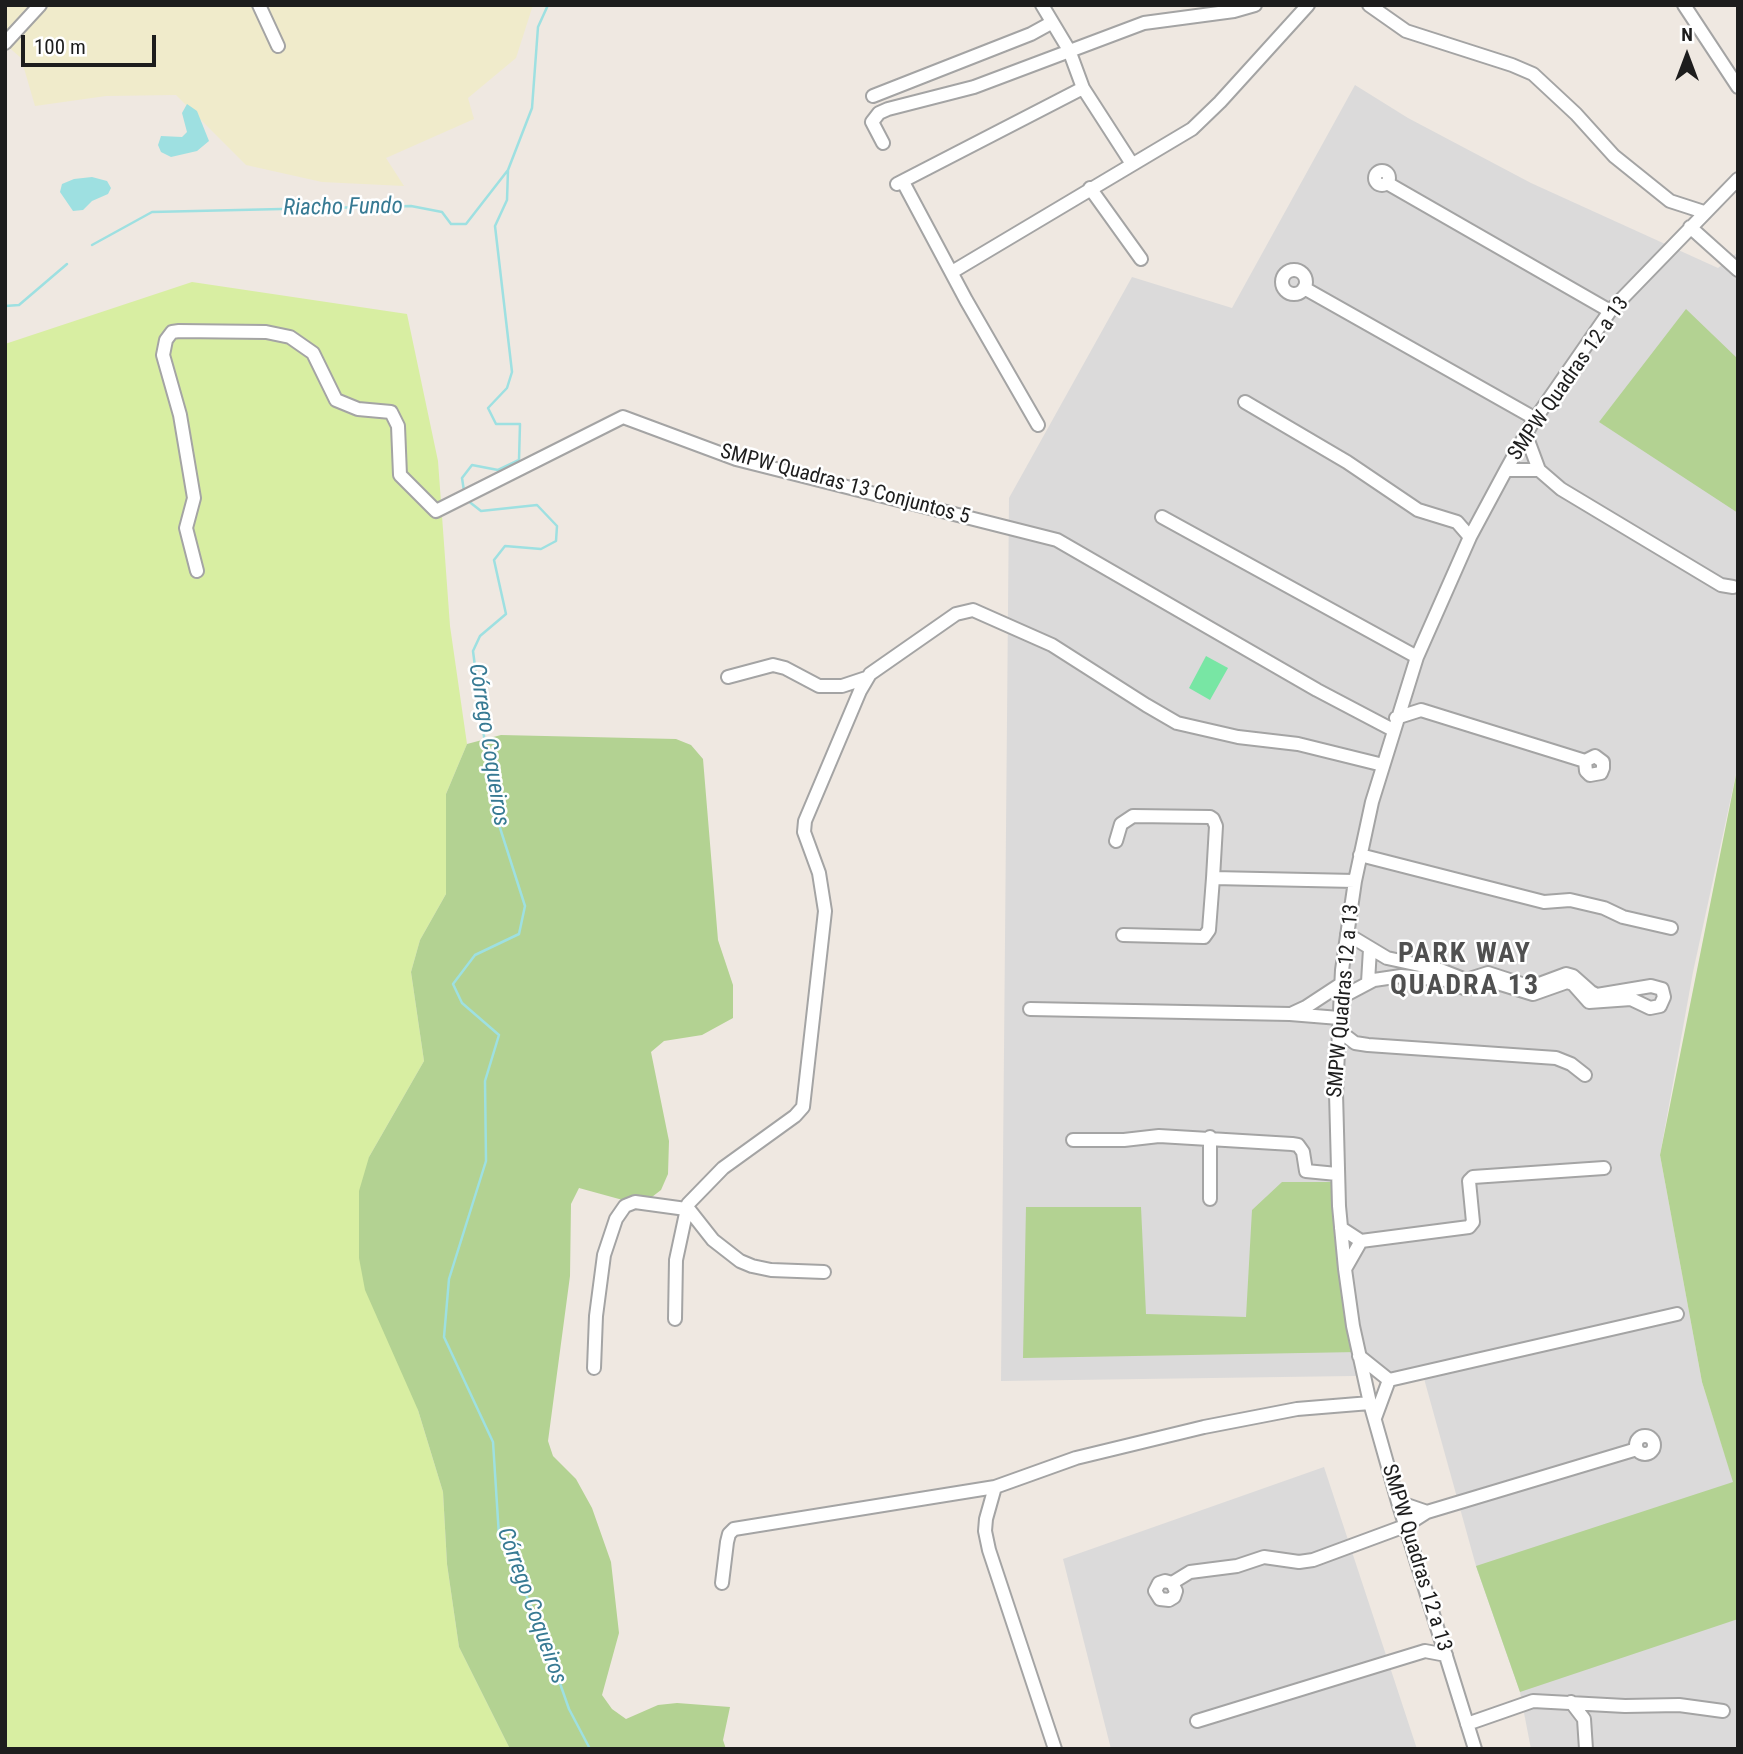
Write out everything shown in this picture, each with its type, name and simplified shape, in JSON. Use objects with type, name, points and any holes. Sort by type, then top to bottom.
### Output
[{"type":"street","points":[[5,43],[40,5]]},
{"type":"street","points":[[259,5],[278,46]]},
{"type":"street","points":[[1042,5],[1069,50],[1083,88],[1132,164]]},
{"type":"street","points":[[883,143],[872,122],[879,113],[888,109],[974,87],[1143,23],[1234,11],[1255,5]]},
{"type":"street","points":[[952,272],[1192,129],[1308,5]]},
{"type":"street","points":[[1369,5],[1406,31],[1533,74],[1576,114],[1614,156],[1670,201],[1704,212]]},
{"type":"street","points":[[1684,5],[1738,87]]},
{"type":"street","points":[[873,96],[1031,34],[1051,23]]},
{"type":"street","points":[[1038,425],[900,183],[1083,88]]},
{"type":"street","name":"SMPW Quadras 12 a 13","points":[[1475,1749],[1405,1526],[1370,1403],[1359,1356],[1345,1269],[1335,1119],[1341,984],[1355,881],[1371,802],[1417,657],[1470,537],[1506,470],[1536,419],[1610,311],[1738,179]]},
{"type":"street","points":[[1387,183],[1610,311]]},
{"type":"street","points":[[1090,188],[1141,259]]},
{"type":"street","points":[[1690,227],[1738,270]]},
{"type":"street","points":[[1304,288],[1536,419]]},
{"type":"street","name":"SMPW Quadras 13 Conjuntos 5","points":[[197,571],[186,528],[194,498],[180,415],[163,355],[166,340],[172,332],[266,332],[290,337],[313,354],[336,400],[358,409],[391,412],[398,426],[400,475],[436,511],[623,417],[736,459],[1044,536],[1067,545],[1168,605],[1395,724]]},
{"type":"street","points":[[1245,402],[1347,462],[1418,510],[1448,518],[1465,529],[1470,537]]},
{"type":"street","points":[[1526,435],[1539,470],[1561,489],[1721,585],[1736,586]]},
{"type":"street","points":[[1506,470],[1539,470]]},
{"type":"street","points":[[1448,518],[1483,514]]},
{"type":"street","points":[[1163,517],[1417,657]]},
{"type":"street","points":[[728,677],[773,665],[819,685],[842,685],[866,678],[956,614],[973,610],[1052,645],[1177,723],[1238,737],[1298,744],[1383,765]]},
{"type":"street","points":[[675,1319],[677,1260],[686,1208],[696,1194],[723,1168],[795,1116],[803,1107],[825,912],[819,873],[804,827],[866,678]]},
{"type":"street","points":[[1407,686],[1421,710],[1585,761]]},
{"type":"street","points":[[1395,724],[1421,710]]},
{"type":"street","points":[[1116,841],[1121,824],[1133,816],[1210,817],[1216,825],[1209,930],[1204,937],[1123,935]]},
{"type":"street","points":[[1360,855],[1544,902],[1570,900],[1604,908],[1623,917],[1671,928]]},
{"type":"street","points":[[1213,878],[1355,881]]},
{"type":"street","points":[[1340,998],[1368,982],[1410,976],[1450,981],[1466,989],[1490,981],[1533,994],[1567,982],[1573,984],[1590,1002],[1631,999],[1650,1008],[1660,1006],[1664,997],[1662,989],[1651,986],[1597,995],[1573,976],[1566,974],[1531,987],[1488,973],[1466,980],[1438,969],[1394,961],[1347,934]]},
{"type":"street","points":[[1368,982],[1370,949]]},
{"type":"street","points":[[1290,1014],[1341,984]]},
{"type":"street","points":[[1318,999],[1315,1010],[1338,1024],[1356,1043],[1393,1048],[1556,1058],[1571,1064],[1585,1075]]},
{"type":"street","points":[[1030,1009],[1323,1017]]},
{"type":"street","points":[[1337,1056],[1356,1043]]},
{"type":"street","points":[[1073,1140],[1124,1140],[1159,1136],[1296,1144],[1303,1152],[1306,1171],[1337,1174]]},
{"type":"street","points":[[1210,1138],[1210,1199]]},
{"type":"street","points":[[1341,1228],[1361,1241],[1469,1227],[1473,1222],[1469,1181],[1473,1177],[1604,1168]]},
{"type":"street","points":[[594,1368],[596,1317],[604,1255],[610,1233],[622,1209],[635,1202],[686,1208],[713,1240],[740,1261],[752,1266],[771,1270],[824,1272]]},
{"type":"street","points":[[1345,1269],[1361,1241]]},
{"type":"street","points":[[1389,1380],[1677,1314]]},
{"type":"street","points":[[1359,1356],[1389,1380]]},
{"type":"street","points":[[1375,1419],[1389,1380]]},
{"type":"street","points":[[722,1583],[727,1542],[734,1529],[995,1487],[1076,1458],[1204,1427],[1297,1409],[1370,1403]]},
{"type":"street","points":[[1172,1583],[1198,1570],[1237,1566],[1264,1557],[1299,1562],[1313,1560],[1405,1526],[1427,1512],[1637,1449]]},
{"type":"street","points":[[995,1487],[986,1519],[985,1531],[989,1550],[1055,1749]]},
{"type":"street","points":[[1398,1502],[1427,1512]]},
{"type":"street","points":[[1425,1651],[1440,1634]]},
{"type":"street","points":[[1197,1721],[1425,1651],[1446,1655]]},
{"type":"street","points":[[1468,1724],[1528,1702],[1618,1706],[1679,1705],[1723,1711]]},
{"type":"street","points":[[1571,1702],[1584,1719],[1586,1749]]},
{"type":"shaded area","points":[[5,5],[533,5],[516,58],[468,98],[474,119],[386,158],[404,186],[322,182],[246,165],[176,95],[106,96],[35,106],[21,58],[5,44]]},
{"type":"shaded area","name":"PARK WAY QUADRA 13","points":[[1355,85],[1408,118],[1531,183],[1718,268],[1738,252],[1738,765],[1693,972],[1660,1155],[1702,1382],[1738,1496],[1738,1749],[1531,1749],[1520,1692],[1476,1566],[1423,1375],[1001,1381],[1009,498],[1132,277],[1232,308]]},
{"type":"shaded area","points":[[1324,1467],[1417,1749],[1111,1749],[1063,1559]]},
{"type":"green space","points":[[192,282],[407,314],[438,461],[450,626],[467,744],[446,794],[446,894],[420,940],[411,972],[424,1061],[369,1157],[418,1410],[443,1492],[447,1564],[459,1647],[510,1749],[5,1749],[5,344]]},
{"type":"green space","points":[[1686,309],[1738,359],[1738,513],[1599,422]]},
{"type":"green space","points":[[1206,656],[1228,668],[1210,700],[1189,688]]},
{"type":"green space","points":[[501,735],[676,739],[691,745],[703,759],[718,940],[733,985],[733,1018],[702,1035],[664,1041],[651,1052],[669,1141],[668,1174],[661,1190],[648,1200],[630,1202],[579,1188],[571,1204],[570,1276],[548,1441],[553,1456],[576,1479],[592,1508],[611,1562],[619,1633],[602,1695],[612,1709],[626,1719],[658,1705],[677,1703],[730,1707],[723,1740],[726,1749],[510,1749],[459,1647],[447,1564],[443,1492],[418,1410],[365,1290],[359,1258],[359,1191],[369,1157],[424,1061],[411,972],[420,940],[446,894],[446,794],[467,744]]},
{"type":"green space","points":[[1738,765],[1738,1619],[1520,1692],[1476,1566],[1733,1482],[1702,1382],[1660,1155]]},
{"type":"green space","points":[[1282,1182],[1338,1182],[1358,1352],[1023,1358],[1026,1207],[1141,1207],[1146,1314],[1246,1317],[1252,1210]]},
{"type":"water","points":[[187,104],[197,111],[209,141],[197,151],[171,157],[161,152],[158,145],[161,136],[182,137],[187,132],[182,113]]},
{"type":"water","points":[[92,177],[107,181],[111,188],[108,194],[92,201],[83,210],[73,211],[60,192],[62,184],[74,179]]},
{"type":"waterway","name":"Riacho Fundo","points":[[92,245],[152,212],[411,206],[442,212],[451,224],[466,224],[508,170],[532,108],[538,27],[548,5]]},
{"type":"waterway","name":"Córrego Coqueiros","points":[[464,491],[462,478],[472,465],[498,470],[519,460],[520,424],[496,424],[488,408],[507,388],[512,372],[495,226],[507,200],[508,170]]},
{"type":"waterway","name":"Riacho Fundo","points":[[5,306],[19,305],[67,264]]},
{"type":"waterway","name":"Córrego Coqueiros","points":[[467,500],[481,511],[537,505],[557,526],[556,541],[541,549],[505,546],[494,560],[506,614],[480,636],[473,651],[493,806],[525,906],[519,934],[475,955],[453,984],[462,1003],[499,1035],[485,1081],[486,1161],[449,1279],[444,1337],[493,1442],[499,1536],[538,1621],[569,1709],[590,1749]]},
{"type":"district","name":"PARK WAY QUADRA 13","points":[[1465,971]]}]
